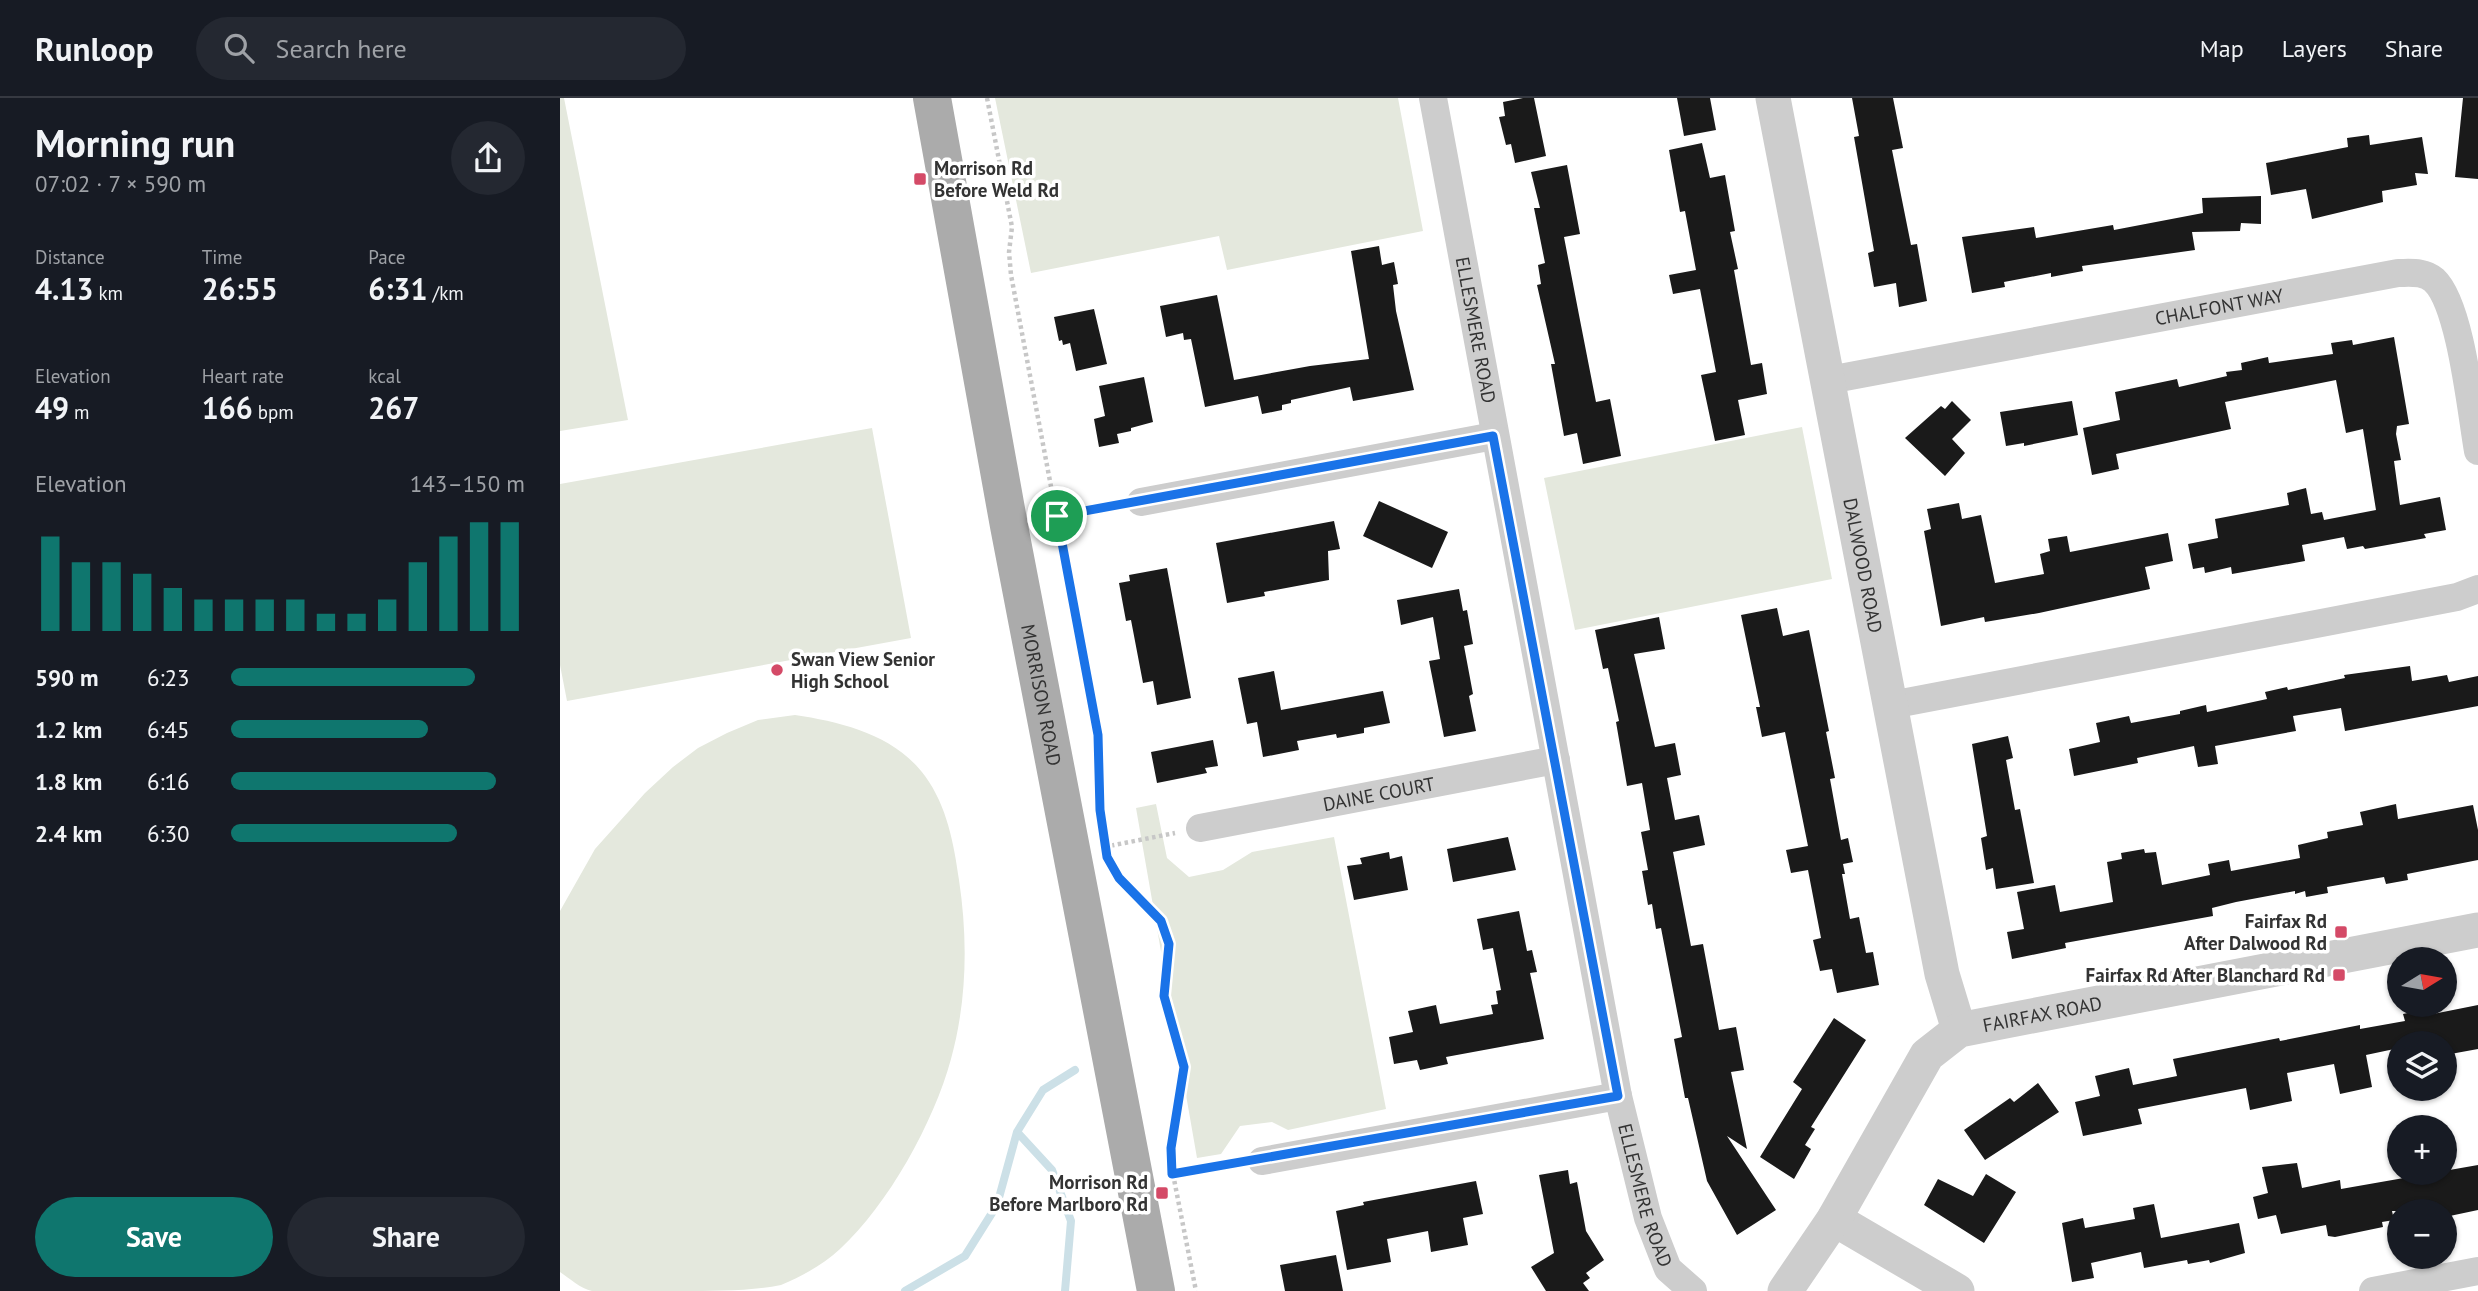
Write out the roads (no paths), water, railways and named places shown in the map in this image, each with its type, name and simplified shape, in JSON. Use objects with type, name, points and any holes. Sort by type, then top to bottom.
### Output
[{"type":"main road","name":"MORRISON ROAD","points":[[932,98],[1009,526],[1156,1291]]},
{"type":"street","name":"ELLESMERE ROAD","points":[[1433,98],[1493,436],[1618,1096],[1648,1218],[1668,1269],[1693,1291]]},
{"type":"street","name":"DALWOOD ROAD","points":[[1773,98],[1941,974],[1959,1030]]},
{"type":"street","name":"CHALFONT WAY","points":[[1829,380],[2384,276],[2417,273],[2432,278],[2452,311],[2478,452]]},
{"type":"street","points":[[1141,502],[1493,436]]},
{"type":"street","points":[[1891,705],[2457,597],[2478,589]]},
{"type":"street","name":"DAINE COURT","points":[[1200,828],[1556,760]]},
{"type":"street","name":"FAIRFAX ROAD","points":[[1785,1291],[1834,1219],[1927,1055],[1959,1030],[2478,930]]},
{"type":"street","points":[[1262,1161],[1618,1096]]},
{"type":"street","points":[[1834,1219],[1957,1291]]},
{"type":"street","points":[[2373,1291],[2478,1270]]},
{"type":"waterway","points":[[1065,1291],[1071,1221],[1052,1170],[1017,1132],[1043,1090],[1075,1070]]},
{"type":"waterway","points":[[905,1291],[965,1256],[997,1205],[1017,1132]]},
{"type":"place","name":"Morrison Rd Before Weld Rd","points":[[920,179]]},
{"type":"place","name":"Swan View Senior High School","points":[[777,670]]},
{"type":"place","name":"Fairfax Rd After Dalwood Rd","points":[[2341,932]]},
{"type":"place","name":"Fairfax Rd After Blanchard Rd","points":[[2339,975]]},
{"type":"place","name":"Morrison Rd Before Marlboro Rd","points":[[1162,1193]]}]
